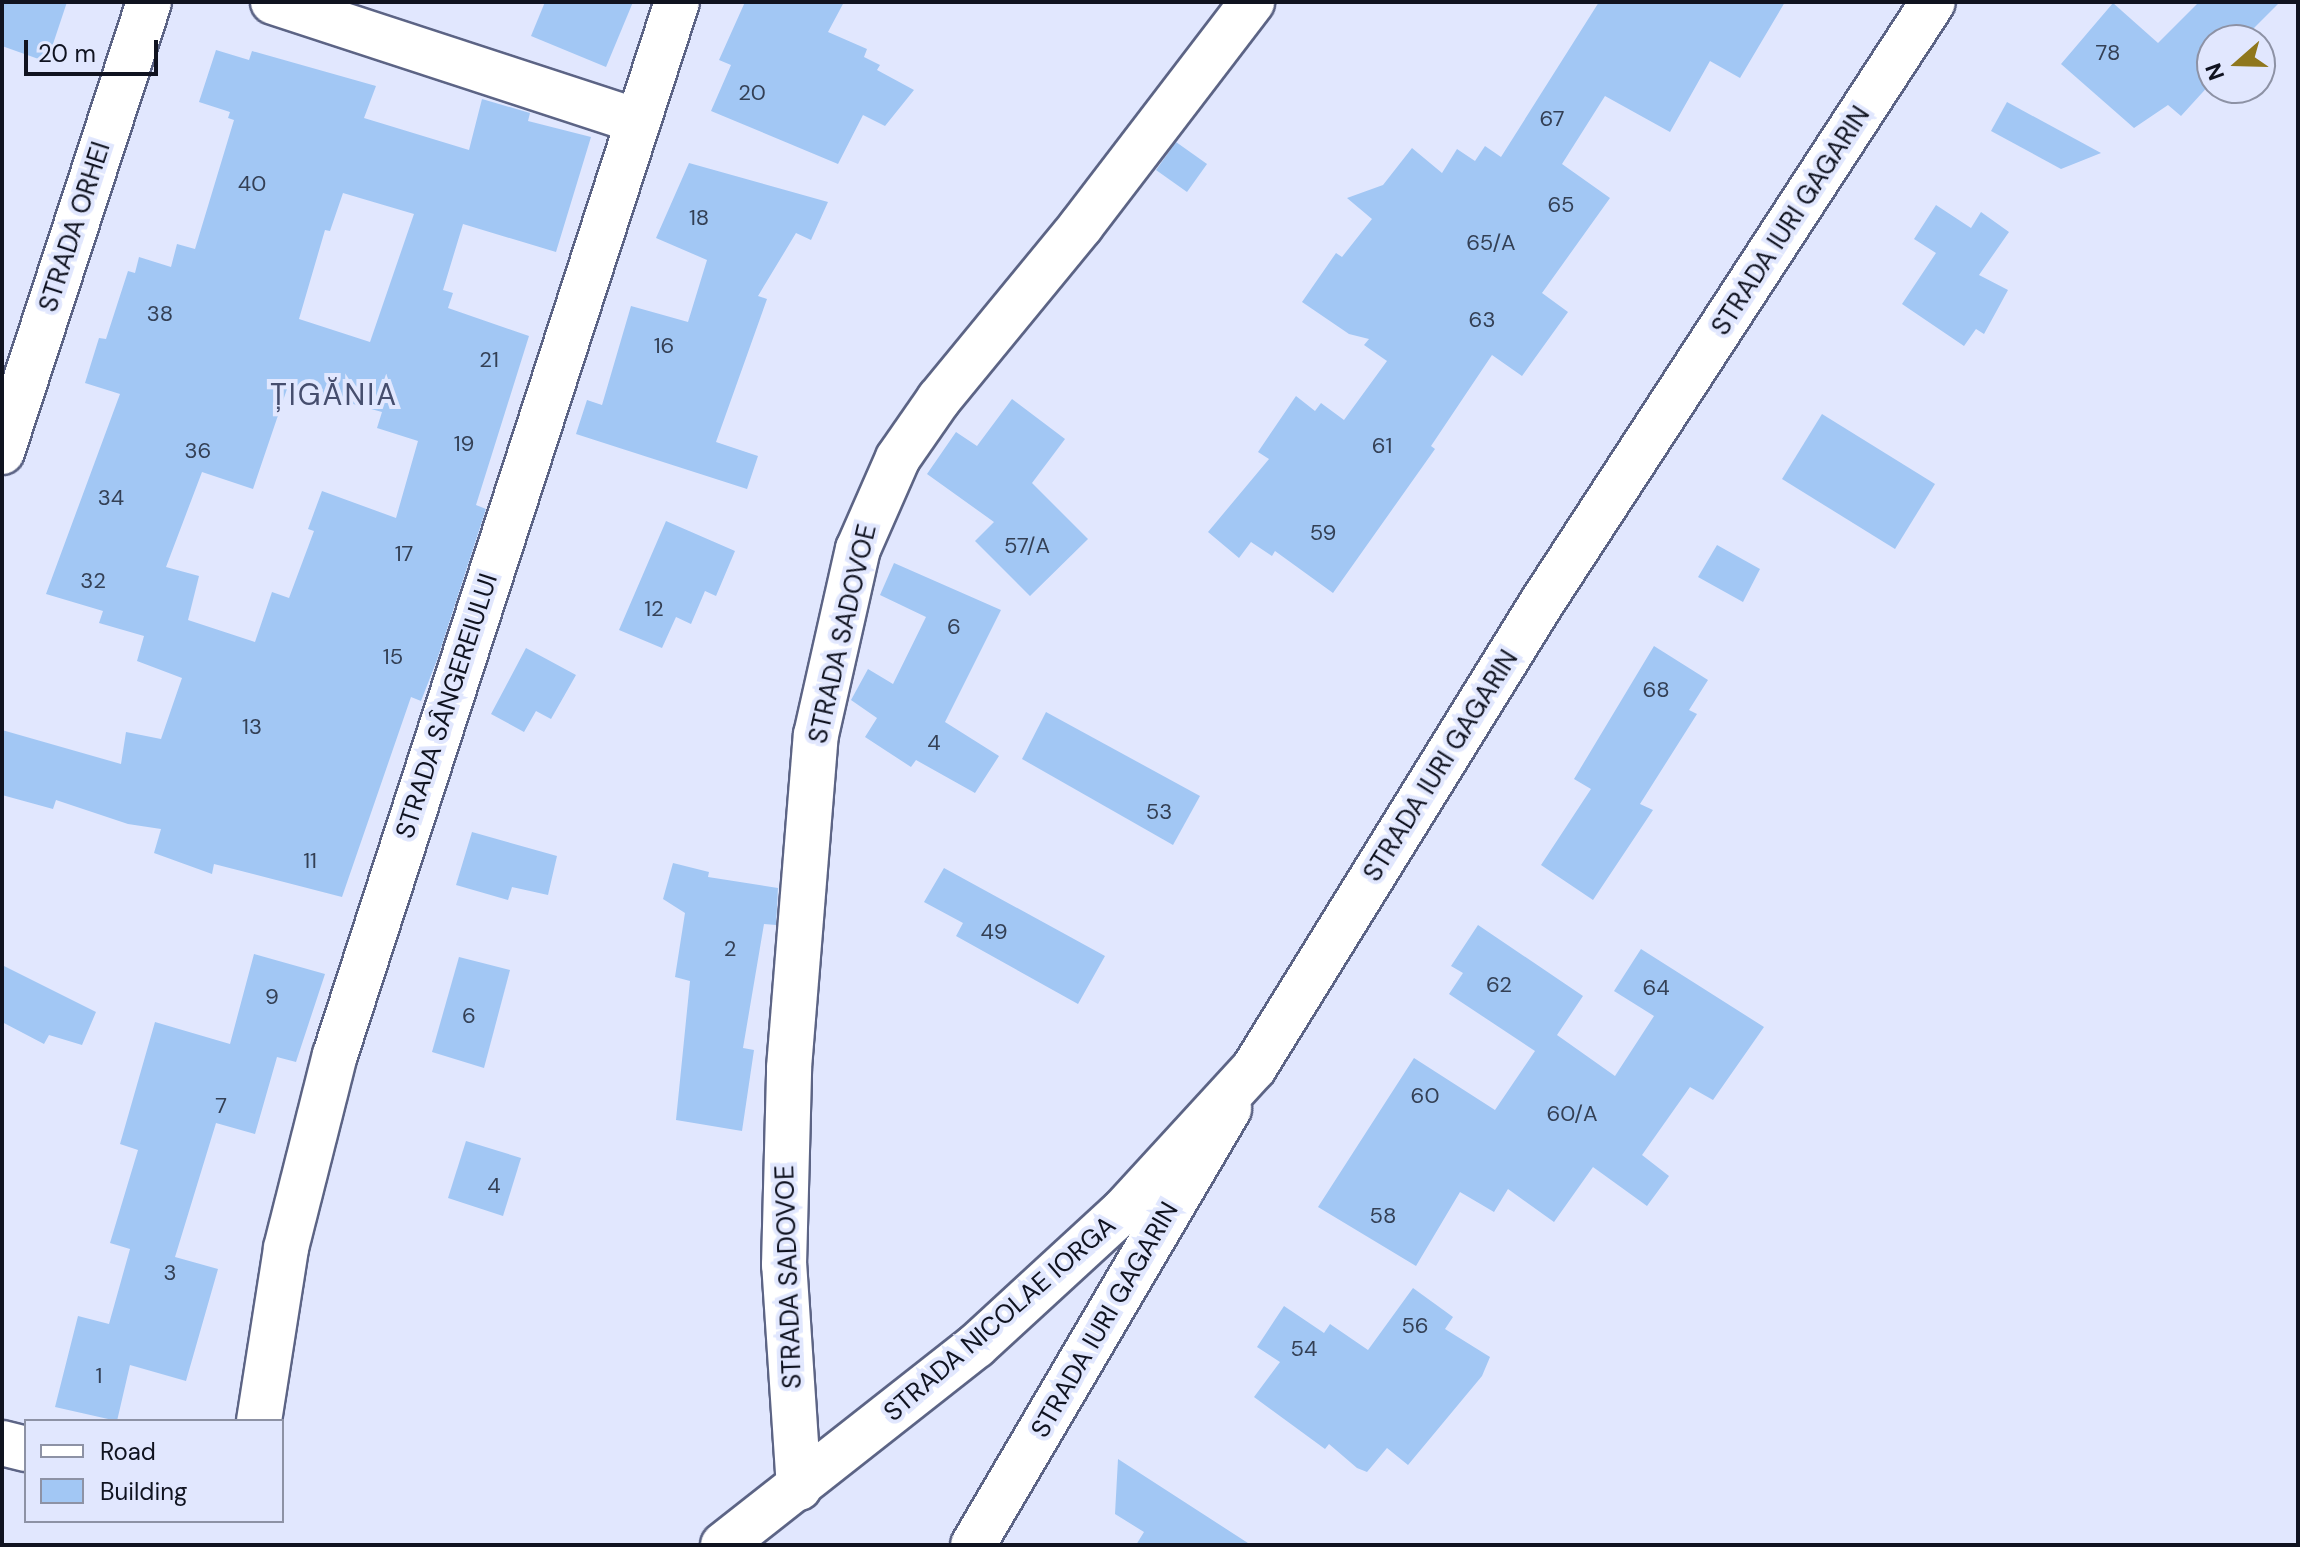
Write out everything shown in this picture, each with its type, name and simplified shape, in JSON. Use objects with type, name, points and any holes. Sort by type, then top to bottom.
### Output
[{"type":"street","name":"STRADA ORHEI","points":[[2,452],[149,2]]},
{"type":"street","points":[[273,2],[638,121]]},
{"type":"street","name":"STRADA SÂNGEREIULUI","points":[[259,1419],[286,1248],[326,1086],[677,2]]},
{"type":"street","name":"STRADA SADOVOE","points":[[799,1488],[784,1265],[789,1068],[816,735],[858,549],[898,458],[939,399],[1081,226],[1252,2]]},
{"type":"street","name":"STRADA IURI GAGARIN","points":[[973,1545],[1254,1068],[1541,604],[1933,2]]},
{"type":"street","name":"STRADA NICOLAE IORGA","points":[[723,1545],[976,1346],[1123,1211],[1254,1068]]},
{"type":"street","points":[[2,1443],[24,1448]]},
{"type":"building","points":[[2,2],[67,2],[47,62],[2,46]]},
{"type":"building","points":[[545,2],[633,2],[606,67],[531,36]]},
{"type":"building","points":[[745,2],[844,2],[828,32],[867,49],[864,57],[880,65],[877,70],[914,90],[885,126],[863,115],[838,164],[711,111],[731,65],[719,60]]},
{"type":"building","points":[[1599,2],[1785,2],[1740,78],[1710,61],[1670,132],[1605,96],[1562,164],[1610,198],[1542,293],[1568,312],[1522,376],[1492,355],[1431,446],[1435,449],[1333,593],[1275,551],[1272,556],[1251,542],[1239,558],[1208,532],[1269,459],[1258,452],[1296,396],[1315,411],[1321,403],[1344,420],[1387,361],[1364,345],[1369,339],[1349,334],[1302,302],[1336,253],[1342,257],[1372,219],[1347,198],[1383,185],[1412,148],[1442,173],[1457,149],[1475,161],[1485,146],[1501,157]]},
{"type":"building","points":[[2199,2],[2280,2],[2258,24],[2196,24],[2196,100],[2181,116],[2168,105],[2134,128],[2061,64],[2113,3],[2158,43]]},
{"type":"building","points":[[216,50],[249,60],[252,51],[376,86],[364,118],[469,150],[482,99],[530,113],[528,121],[591,137],[556,252],[463,224],[443,290],[453,293],[448,308],[529,336],[476,505],[486,509],[437,660],[421,701],[411,697],[342,897],[214,864],[212,874],[154,853],[161,829],[128,824],[56,800],[53,809],[2,795],[2,730],[121,764],[126,732],[161,739],[182,678],[137,661],[144,636],[99,623],[103,611],[46,594],[120,394],[85,383],[99,338],[106,339],[128,271],[135,273],[139,257],[171,267],[177,244],[195,249],[234,120],[228,118],[230,112],[199,102]],"holes":[[[343,193],[414,214],[370,342],[299,319],[325,230],[330,231]],[[288,386],[382,412],[377,428],[418,441],[396,518],[322,491],[308,529],[314,531],[289,598],[272,592],[255,642],[188,620],[199,576],[166,567],[202,472],[253,489]]]},
{"type":"building","points":[[2007,102],[2101,153],[2061,169],[1991,131]]},
{"type":"building","points":[[1176,142],[1207,164],[1187,192],[1156,170]]},
{"type":"building","points":[[689,163],[828,202],[811,240],[796,233],[758,296],[767,299],[716,442],[758,456],[747,489],[576,434],[587,400],[602,405],[631,306],[688,322],[707,260],[656,238]]},
{"type":"building","points":[[1936,205],[1971,228],[1981,212],[2009,232],[1979,275],[2008,290],[1984,334],[1976,329],[1964,346],[1902,304],[1936,253],[1914,239]]},
{"type":"building","points":[[1012,399],[1065,439],[1032,483],[1088,539],[1030,596],[975,541],[994,522],[927,474],[956,432],[977,446]]},
{"type":"building","points":[[1822,414],[1935,484],[1895,549],[1782,479]]},
{"type":"building","points":[[666,521],[735,551],[716,596],[705,591],[691,624],[676,617],[662,648],[619,630]]},
{"type":"building","points":[[1717,545],[1760,569],[1743,602],[1698,577]]},
{"type":"building","points":[[894,563],[1001,610],[945,722],[999,756],[975,793],[916,760],[911,767],[865,737],[877,718],[851,700],[868,669],[893,684],[926,617],[880,595]]},
{"type":"building","points":[[1654,646],[1708,680],[1689,710],[1697,714],[1640,804],[1653,810],[1593,900],[1541,865],[1591,789],[1574,779]]},
{"type":"building","points":[[526,648],[576,675],[551,719],[536,711],[524,732],[491,714]]},
{"type":"building","points":[[1046,712],[1200,796],[1173,845],[1022,759]]},
{"type":"building","points":[[472,832],[557,856],[548,895],[512,887],[508,900],[456,885]]},
{"type":"building","points":[[673,863],[709,872],[708,877],[778,888],[776,925],[764,924],[743,1048],[754,1050],[742,1131],[676,1120],[690,981],[675,977],[685,913],[663,899]]},
{"type":"building","points":[[944,868],[1105,956],[1078,1004],[956,936],[963,923],[924,902]]},
{"type":"building","points":[[1478,925],[1583,996],[1557,1035],[1615,1076],[1654,1016],[1614,991],[1641,949],[1764,1027],[1713,1100],[1690,1087],[1642,1155],[1669,1176],[1647,1206],[1593,1167],[1554,1222],[1508,1189],[1494,1212],[1460,1192],[1416,1266],[1318,1207],[1414,1058],[1495,1110],[1535,1051],[1449,994],[1463,973],[1451,966]]},
{"type":"building","points":[[254,954],[325,974],[296,1062],[277,1057],[255,1134],[216,1123],[175,1257],[218,1269],[186,1381],[130,1365],[117,1419],[55,1407],[78,1316],[109,1324],[130,1249],[110,1243],[138,1150],[120,1144],[155,1022],[230,1044]]},
{"type":"building","points":[[459,957],[510,970],[484,1068],[432,1052]]},
{"type":"building","points":[[2,965],[96,1012],[82,1045],[49,1035],[44,1044],[2,1022]]},
{"type":"building","points":[[466,1141],[521,1158],[503,1216],[448,1198]]},
{"type":"building","points":[[1413,1288],[1453,1317],[1445,1329],[1490,1357],[1482,1376],[1408,1465],[1387,1448],[1367,1472],[1357,1468],[1329,1444],[1325,1449],[1254,1397],[1280,1362],[1257,1347],[1284,1306],[1324,1333],[1330,1324],[1368,1350]]},
{"type":"building","points":[[1118,1459],[1251,1545],[1136,1545],[1144,1532],[1115,1514]]},
{"type":"district","name":"ȚIGĂNIA","points":[[334,395]]}]
